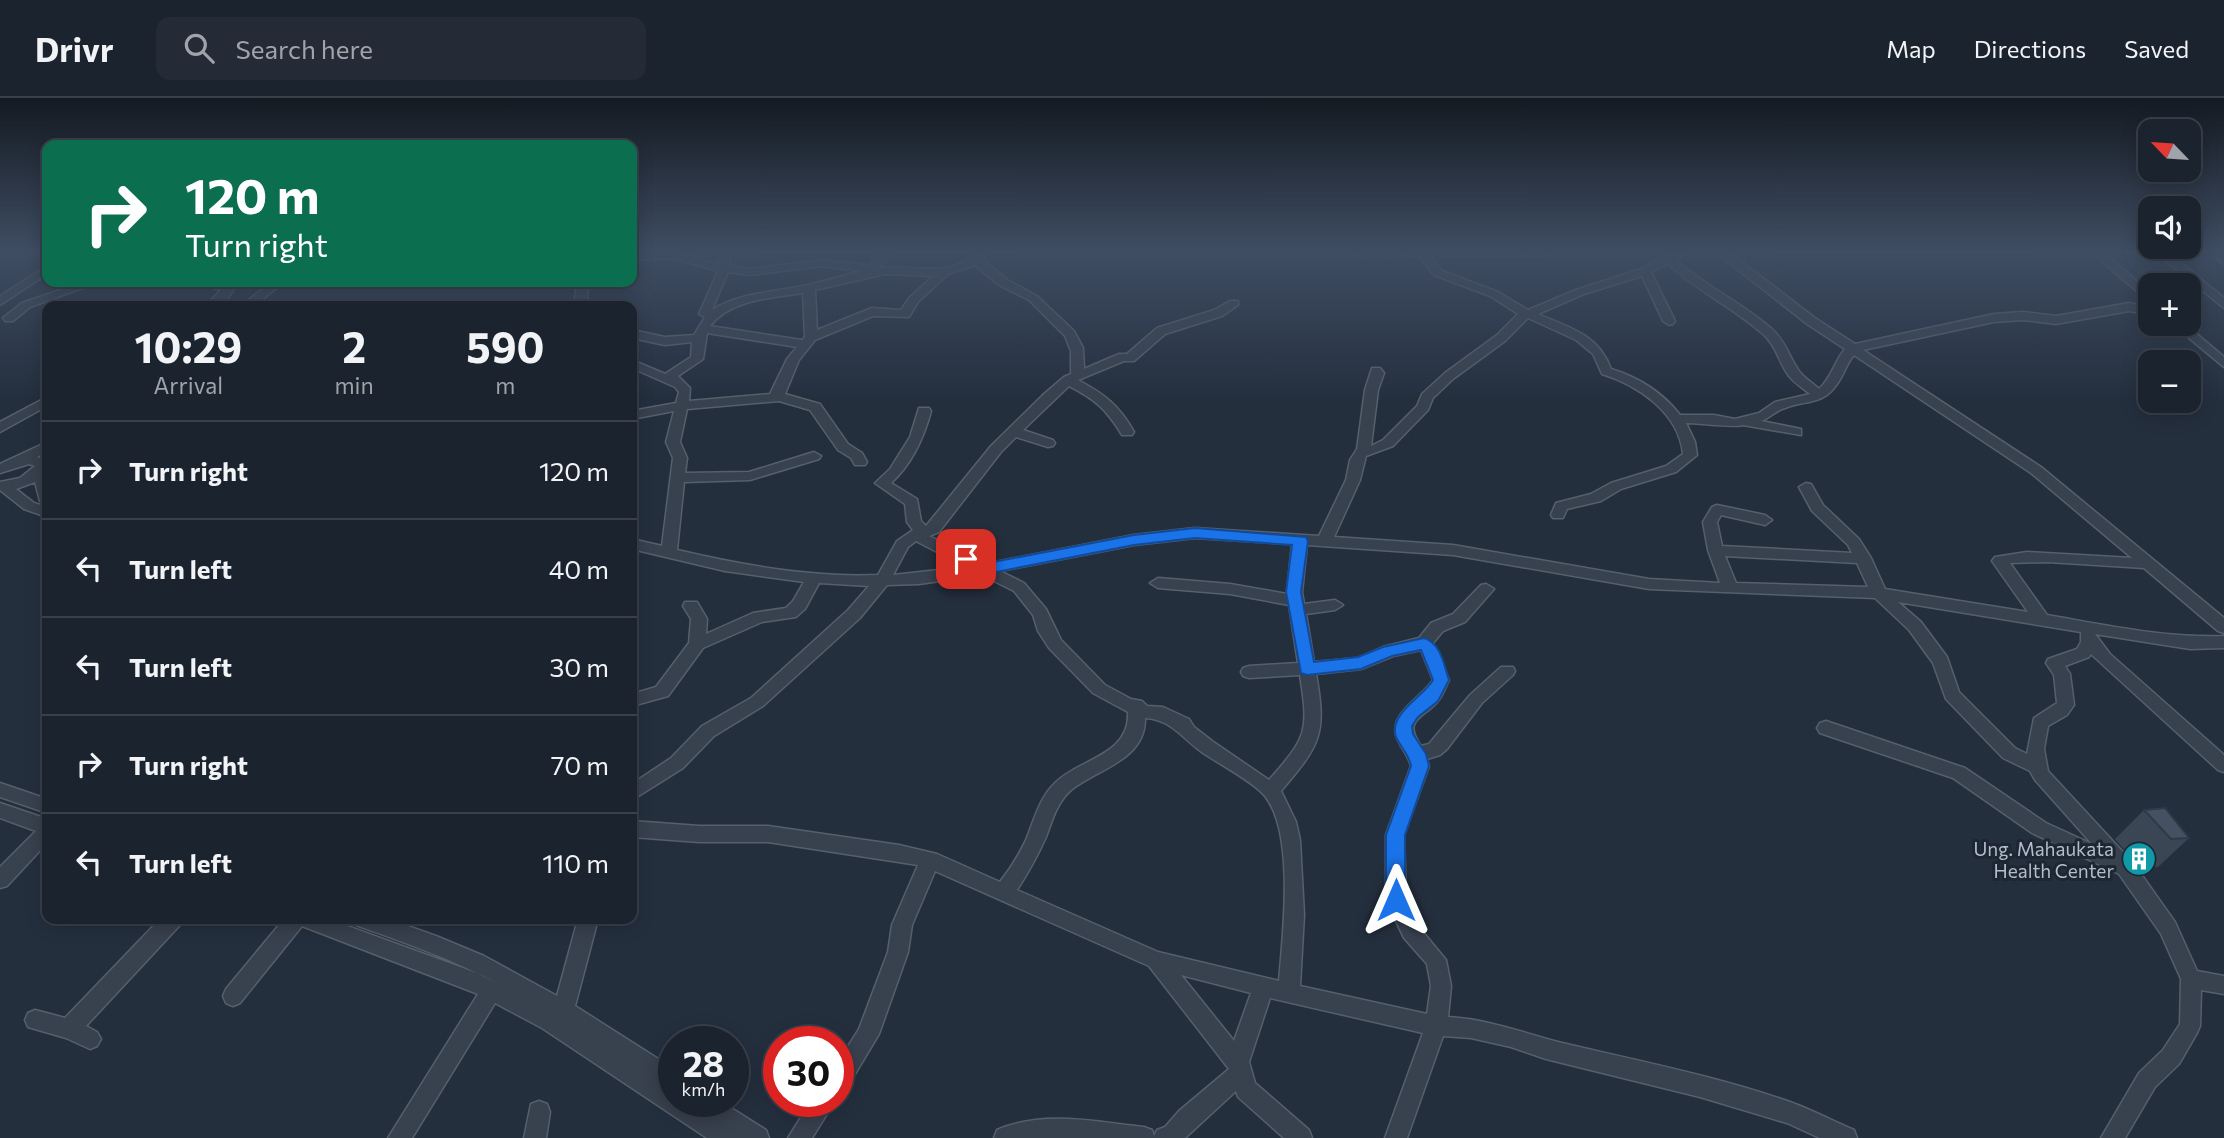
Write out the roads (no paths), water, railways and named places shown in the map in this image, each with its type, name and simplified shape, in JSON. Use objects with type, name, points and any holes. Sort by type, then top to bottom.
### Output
[{"type":"street","points":[[9,318],[26,305],[36,302]]},
{"type":"street","points":[[710,302],[705,314],[714,315]]},
{"type":"street","points":[[668,554],[680,458],[673,442],[684,404],[684,388],[670,376],[697,359],[701,334],[714,315],[741,302]]},
{"type":"street","points":[[777,396],[786,371],[807,341],[808,302]]},
{"type":"street","points":[[637,335],[666,341],[701,334],[807,341],[872,312],[905,314],[912,302]]},
{"type":"street","points":[[1035,302],[1038,308],[1065,327],[1074,338],[1077,348],[1073,378]]},
{"type":"street","points":[[1507,302],[1529,315],[1580,337],[1599,352],[1606,371],[1618,373],[1672,411],[1690,446],[1690,455],[1671,469],[1616,486],[1596,498],[1561,506],[1558,515]]},
{"type":"street","points":[[1325,542],[1335,513],[1354,478],[1357,456],[1364,450],[1373,450],[1388,443],[1423,407],[1427,397],[1501,338],[1519,318],[1559,302]]},
{"type":"street","points":[[1659,302],[1668,321]]},
{"type":"street","points":[[1728,302],[1769,333],[1780,345],[1794,374],[1819,396]]},
{"type":"street","points":[[1786,302],[1852,349],[2036,470],[2224,627]]},
{"type":"street","points":[[637,790],[677,763],[708,731],[757,702],[855,614],[883,580],[902,544],[934,529],[996,449],[1073,378],[1123,357],[1130,358],[1161,331],[1218,313],[1234,303]]},
{"type":"street","points":[[1745,422],[1764,416],[1768,408],[1819,396],[1833,383],[1840,363],[1852,349],[1994,318],[2023,316],[2056,320],[2090,317],[2129,307],[2138,309]]},
{"type":"street","points":[[2192,336],[2224,363]]},
{"type":"street","points":[[637,366],[679,384]]},
{"type":"street","points":[[1364,450],[1364,433],[1370,415],[1370,392],[1378,373],[1376,371]]},
{"type":"street","points":[[1073,378],[1100,397],[1120,419],[1127,432]]},
{"type":"street","points":[[637,414],[684,404],[777,396],[815,407],[844,447],[857,456],[860,462]]},
{"type":"street","points":[[0,428],[42,404]]},
{"type":"street","points":[[924,411],[917,437],[895,472],[883,483],[912,502],[914,522],[919,534],[1019,587],[1031,599],[1055,644],[1099,689],[1125,704],[1183,724],[1188,732],[1206,746],[1271,790],[1287,822],[1291,840],[1294,915],[1289,991]]},
{"type":"street","points":[[1678,419],[1745,422],[1796,432]]},
{"type":"street","points":[[1014,432],[1048,443]]},
{"type":"street","points":[[0,469],[42,449]]},
{"type":"street","points":[[677,478],[750,476],[814,456]]},
{"type":"street","points":[[22,460],[36,459],[42,464]]},
{"type":"street","points":[[2,486],[18,484],[42,466]]},
{"type":"street","points":[[2,486],[29,506],[42,510]]},
{"type":"street","points":[[1806,487],[1817,508],[1848,534],[1864,558],[1879,593],[1915,626],[1941,661],[1952,695],[2009,752],[2037,766]]},
{"type":"street","points":[[1730,589],[1715,550],[1710,522],[1717,510],[1765,520]]},
{"type":"street","points":[[637,545],[725,566],[815,577],[883,580],[919,579],[986,569],[1166,535],[1195,533],[1453,550],[1648,584],[1879,593],[2041,619],[2087,634],[2190,643],[2224,642]]},
{"type":"street","points":[[1271,790],[1305,751],[1312,734],[1313,714],[1296,606],[1294,572],[1300,541]]},
{"type":"street","points":[[1715,550],[1747,554],[1864,558]]},
{"type":"street","points":[[2041,619],[2000,561],[2006,558],[2040,558],[2122,564],[2148,563]]},
{"type":"street","points":[[637,699],[662,692],[698,643],[759,617],[790,613],[799,605],[815,577]]},
{"type":"street","points":[[1158,583],[1230,589],[1296,606],[1335,606]]},
{"type":"street","points":[[1249,672],[1361,663],[1389,651],[1424,643],[1437,627],[1459,618],[1486,590]]},
{"type":"street","points":[[691,607],[699,620],[698,643]]},
{"type":"street","points":[[2087,634],[2083,653],[2054,663],[2062,674],[2066,705],[2061,712],[2051,714],[2040,723],[2033,754],[2041,775],[2127,870],[2168,928],[2191,979],[2190,1026],[2171,1057],[2147,1080],[2112,1138]]},
{"type":"street","points":[[2087,634],[2224,765]]},
{"type":"street","points":[[1396,1138],[1436,1026],[1441,972],[1436,960],[1411,932],[1396,900],[1395,835],[1420,766],[1418,754],[1405,736],[1404,726],[1412,713],[1432,696],[1441,680],[1430,649],[1424,643]]},
{"type":"street","points":[[1418,754],[1434,750],[1441,744],[1476,699],[1507,671]]},
{"type":"street","points":[[1003,893],[1016,877],[1052,800],[1063,787],[1113,759],[1131,739],[1139,723],[1136,706]]},
{"type":"street","points":[[1826,728],[1959,773],[2039,828],[2127,870]]},
{"type":"street","points":[[0,790],[42,804]]},
{"type":"street","points":[[0,810],[42,827]]},
{"type":"street","points":[[637,830],[768,834],[887,850],[930,860],[1156,960],[1221,978],[1289,991],[1348,1008],[1436,1026],[1471,1028],[1511,1037],[1546,1049],[1700,1086],[1789,1114],[1846,1138]]},
{"type":"street","points":[[0,880],[42,834]]},
{"type":"street","points":[[854,1056],[868,1034],[898,952],[902,925],[930,860]]},
{"type":"street","points":[[69,1029],[168,924]]},
{"type":"street","points":[[233,996],[292,924]]},
{"type":"street","points":[[319,924],[399,952],[491,991],[550,1021],[727,1138]]},
{"type":"street","points":[[377,924],[441,946],[491,969],[564,1009],[658,1071]]},
{"type":"street","points":[[564,1009],[586,924]]},
{"type":"street","points":[[1156,960],[1239,1068],[1246,1089],[1301,1138]]},
{"type":"street","points":[[2191,979],[2224,985]]},
{"type":"street","points":[[1165,1138],[1171,1137],[1239,1068],[1264,985]]},
{"type":"street","points":[[399,1138],[491,991]]},
{"type":"street","points":[[35,1020],[69,1029],[90,1039]]},
{"type":"street","points":[[535,1138],[539,1112]]},
{"type":"street","points":[[726,1117],[758,1138]]},
{"type":"street","points":[[799,1138],[813,1117]]},
{"type":"street","points":[[1005,1138],[1023,1132],[1044,1130],[1144,1138]]},
{"type":"place","name":"Ung. Mahaukata Health Center","points":[[2139,859]]}]
